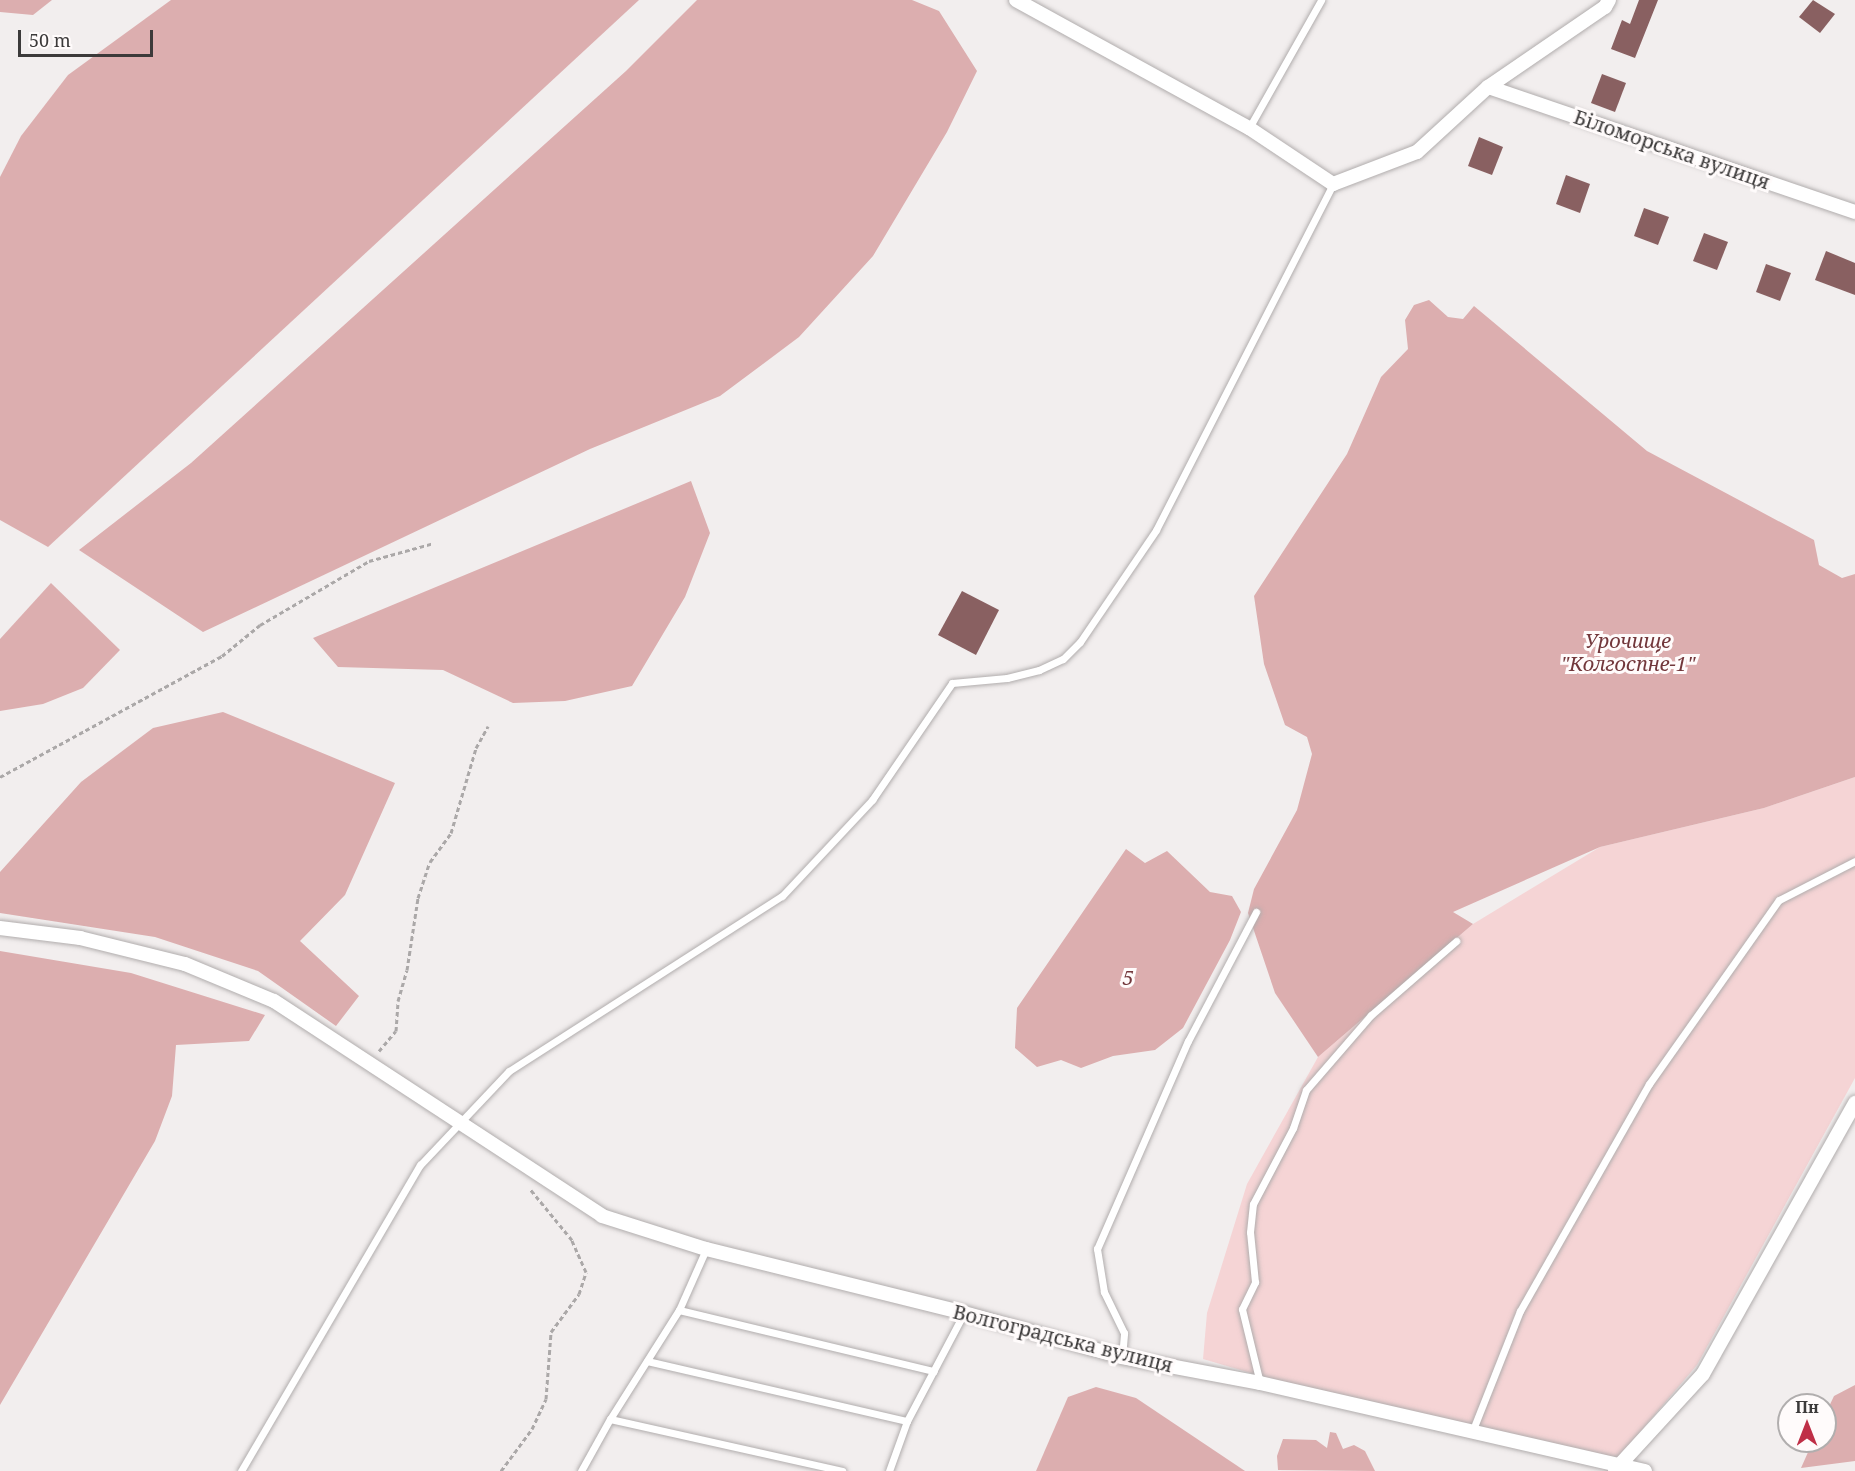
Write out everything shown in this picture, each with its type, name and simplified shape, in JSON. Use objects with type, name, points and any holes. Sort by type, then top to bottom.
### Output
[{"type":"street","points":[[1016,0],[1249,128],[1333,184],[1416,152],[1488,87],[1605,7],[1609,0]]},
{"type":"street","name":"Біломорська вулиця","points":[[1488,87],[1855,212]]},
{"type":"street","name":"Волгоградська вулиця","points":[[0,928],[81,938],[207,972],[274,1001],[602,1216],[706,1250],[964,1313],[1122,1357],[1260,1383],[1617,1468],[1645,1471]]},
{"type":"street","points":[[1617,1468],[1703,1374],[1855,1103]]},
{"type":"lane","points":[[1249,128],[1321,0]]},
{"type":"lane","points":[[241,1471],[420,1165],[509,1071],[529,1056],[782,896],[872,800],[942,692],[952,683],[1006,678],[1039,670],[1064,659],[1080,642],[1156,530],[1333,184]]},
{"type":"lane","points":[[1472,1433],[1520,1311],[1649,1084],[1779,900],[1855,861]]},
{"type":"lane","points":[[1122,1357],[1124,1333],[1104,1292],[1097,1250],[1188,1041],[1256,912]]},
{"type":"lane","points":[[1260,1383],[1242,1309],[1255,1282],[1250,1232],[1253,1204],[1293,1128],[1306,1090],[1371,1015],[1456,941]]},
{"type":"lane","points":[[581,1471],[610,1419],[679,1310],[706,1250]]},
{"type":"lane","points":[[679,1310],[934,1371]]},
{"type":"lane","points":[[889,1471],[908,1421],[964,1313]]},
{"type":"lane","points":[[647,1361],[908,1421]]},
{"type":"lane","points":[[610,1419],[842,1471]]},
{"type":"path","points":[[0,777],[222,656],[260,625],[369,561],[434,543]]},
{"type":"path","points":[[366,1061],[396,1031],[398,1001],[407,970],[418,898],[430,862],[451,833],[476,748],[488,726]]},
{"type":"path","points":[[501,1471],[532,1429],[546,1399],[551,1332],[579,1294],[586,1272],[572,1240],[525,1181]]},
{"type":"shaded area","points":[[1855,777],[1855,1078],[1697,1365],[1617,1459],[1271,1379],[1203,1359],[1207,1313],[1247,1184],[1318,1057],[1473,924],[1600,847],[1764,808]]},
{"type":"green space","points":[[0,0],[52,0],[33,15],[0,12]]},
{"type":"green space","points":[[171,0],[639,0],[48,547],[0,520],[0,177],[21,136],[68,75]]},
{"type":"green space","points":[[697,0],[912,0],[939,11],[977,71],[947,132],[873,256],[799,337],[720,396],[590,449],[203,632],[79,550],[191,463],[626,71]]},
{"type":"green space","name":"Урочище \"Колгоспне-1\"","points":[[1429,300],[1448,317],[1463,319],[1474,306],[1647,451],[1814,540],[1819,565],[1842,578],[1855,574],[1855,777],[1764,808],[1600,847],[1453,912],[1473,924],[1318,1057],[1275,993],[1248,913],[1254,889],[1297,810],[1312,754],[1307,737],[1285,725],[1264,664],[1254,596],[1347,454],[1381,377],[1408,349],[1405,320],[1414,305]]},
{"type":"green space","points":[[691,481],[710,533],[685,597],[632,686],[565,701],[513,703],[443,670],[338,667],[313,638]]},
{"type":"green space","points":[[51,583],[120,650],[83,688],[43,704],[0,711],[0,639]]},
{"type":"green space","points":[[223,712],[395,783],[345,895],[300,941],[359,996],[336,1026],[258,971],[155,937],[0,913],[0,872],[81,782],[153,728]]},
{"type":"green space","name":"5","points":[[1126,849],[1145,863],[1167,851],[1210,892],[1232,896],[1241,912],[1230,940],[1183,1028],[1155,1050],[1113,1056],[1081,1068],[1061,1060],[1037,1067],[1015,1048],[1017,1008]]},
{"type":"green space","points":[[0,951],[131,973],[265,1015],[249,1041],[176,1045],[172,1096],[155,1141],[0,1405]]},
{"type":"green space","points":[[1855,1385],[1855,1461],[1801,1468],[1808,1453],[1837,1453],[1837,1394]]},
{"type":"green space","points":[[1096,1387],[1136,1398],[1245,1471],[1036,1471],[1068,1397]]},
{"type":"green space","points":[[1330,1432],[1336,1433],[1343,1449],[1354,1445],[1365,1451],[1375,1471],[1278,1470],[1277,1456],[1283,1439],[1316,1440],[1327,1448]]},
{"type":"building","points":[[1639,0],[1658,0],[1635,58],[1611,49],[1622,20],[1630,24]]},
{"type":"building","points":[[1813,0],[1835,14],[1820,33],[1799,17]]},
{"type":"building","points":[[1602,74],[1626,83],[1615,112],[1591,103]]},
{"type":"building","points":[[1479,137],[1503,147],[1492,175],[1468,166]]},
{"type":"building","points":[[1566,175],[1590,184],[1580,213],[1556,204]]},
{"type":"building","points":[[1644,208],[1669,217],[1658,245],[1634,236]]},
{"type":"building","points":[[1704,233],[1728,242],[1717,270],[1693,261]]},
{"type":"building","points":[[1826,251],[1855,263],[1855,295],[1815,280]]},
{"type":"building","points":[[1766,264],[1791,273],[1780,301],[1756,292]]},
{"type":"building","points":[[962,591],[999,610],[976,655],[938,635]]}]
